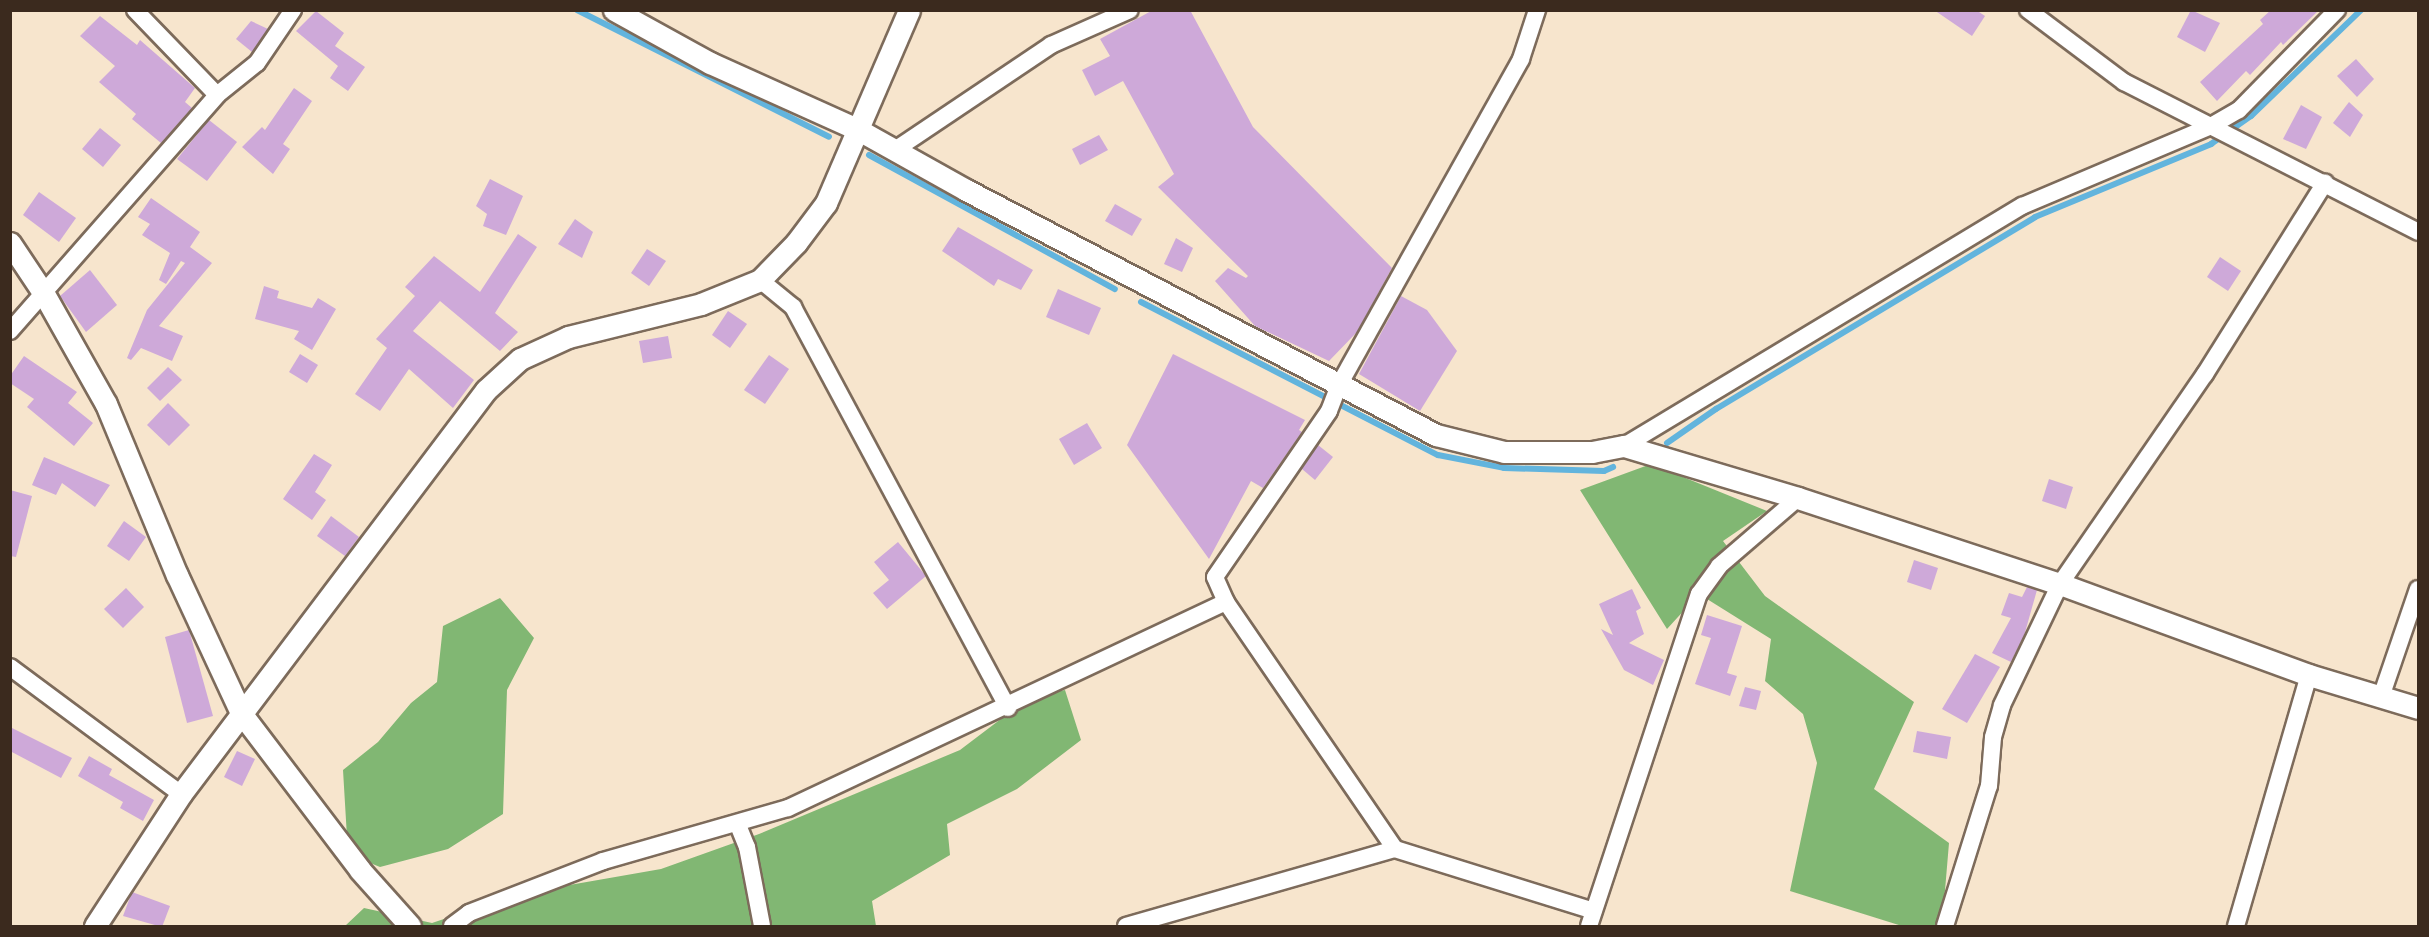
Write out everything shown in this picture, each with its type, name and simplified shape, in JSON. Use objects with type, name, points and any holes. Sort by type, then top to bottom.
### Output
[{"type":"street","points":[[135,10],[217,95]]},
{"type":"street","points":[[10,331],[217,95],[256,63],[292,10]]},
{"type":"street","points":[[614,10],[710,63],[857,129],[1339,390],[1436,435],[1504,452],[1592,452],[1624,446],[2022,206],[2221,131],[2337,10]]},
{"type":"street","points":[[95,927],[181,794],[486,390],[520,359],[568,338],[701,304],[760,280],[796,243],[826,203],[909,10]]},
{"type":"street","points":[[895,150],[1051,45],[1130,10]]},
{"type":"street","points":[[1395,849],[1226,602],[1215,577],[1329,411],[1521,59],[1537,10]]},
{"type":"street","points":[[2028,10],[2124,82],[2418,232]]},
{"type":"street","points":[[1945,927],[1989,786],[1993,737],[2002,705],[2060,584],[2142,470],[2325,183]]},
{"type":"street","points":[[10,243],[44,294],[106,404],[177,575],[241,713],[360,870],[410,927]]},
{"type":"street","points":[[760,280],[793,307],[1008,708]]},
{"type":"street","points":[[1624,446],[1798,498],[2060,584],[2309,675],[2418,708]]},
{"type":"street","points":[[1129,926],[1395,849],[1591,919],[1699,594],[1719,566],[1798,498]]},
{"type":"street","points":[[2381,697],[2418,589]]},
{"type":"street","points":[[452,927],[469,913],[603,861],[738,825],[788,807],[917,744],[1008,708],[1226,602]]},
{"type":"street","points":[[10,667],[181,794]]},
{"type":"street","points":[[2236,927],[2309,675]]},
{"type":"street","points":[[738,825],[747,847],[762,927]]},
{"type":"green space","points":[[1651,464],[1767,511],[1723,541],[1765,596],[1914,702],[1874,789],[1949,843],[1942,926],[1902,926],[1790,891],[1817,763],[1803,714],[1765,681],[1771,639],[1699,594],[1667,629],[1580,490]]},
{"type":"green space","points":[[500,598],[534,638],[507,690],[503,814],[448,849],[380,867],[348,854],[343,770],[378,742],[411,703],[437,682],[443,626]]},
{"type":"green space","points":[[1065,690],[1081,740],[1017,789],[947,824],[950,855],[872,901],[876,926],[345,926],[364,908],[432,923],[518,894],[661,869],[759,834],[960,750],[1030,697]]},
{"type":"building","points":[[1153,10],[1190,10],[1253,127],[1392,268],[1357,332],[1329,361],[1255,326],[1215,281],[1228,268],[1246,278],[1248,276],[1158,187],[1174,174],[1123,81],[1095,96],[1082,70],[1110,56],[1100,39]]},
{"type":"building","points":[[1934,10],[1976,10],[1985,16],[1972,36]]},
{"type":"building","points":[[2191,10],[2220,23],[2205,52],[2177,37]]},
{"type":"building","points":[[2271,10],[2319,10],[2283,45],[2281,42],[2250,75],[2246,71],[2217,101],[2200,82],[2263,24],[2260,20]]},
{"type":"building","points":[[316,11],[344,33],[335,46],[365,67],[348,91],[330,78],[338,66],[296,31]]},
{"type":"building","points":[[100,16],[137,45],[140,40],[195,88],[185,102],[192,108],[161,143],[132,119],[136,114],[99,82],[115,66],[80,36]]},
{"type":"building","points":[[251,21],[268,29],[252,52],[236,39]]},
{"type":"building","points":[[2356,59],[2374,79],[2357,97],[2337,76]]},
{"type":"building","points":[[294,88],[312,101],[283,144],[290,149],[273,174],[242,147],[262,127],[265,130]]},
{"type":"building","points":[[2349,102],[2363,115],[2350,137],[2333,123]]},
{"type":"building","points":[[2301,105],[2322,117],[2306,149],[2283,139]]},
{"type":"building","points":[[209,120],[237,142],[207,181],[177,159]]},
{"type":"building","points":[[100,128],[121,145],[103,167],[82,149]]},
{"type":"building","points":[[1099,135],[1108,150],[1080,165],[1072,149]]},
{"type":"building","points":[[490,179],[523,196],[506,235],[483,226],[487,214],[476,206]]},
{"type":"building","points":[[39,192],[76,218],[59,242],[23,215]]},
{"type":"building","points":[[151,198],[200,232],[190,247],[212,263],[159,326],[183,336],[172,361],[141,348],[131,360],[127,358],[147,310],[185,263],[181,261],[166,284],[159,280],[170,253],[142,235],[150,224],[138,217]]},
{"type":"building","points":[[1115,204],[1142,219],[1132,236],[1105,221]]},
{"type":"building","points":[[575,219],[593,232],[582,258],[558,244]]},
{"type":"building","points":[[958,227],[1033,270],[1021,290],[998,279],[994,286],[942,251]]},
{"type":"building","points":[[518,234],[537,247],[495,313],[518,332],[500,351],[440,301],[413,331],[474,380],[453,408],[409,369],[380,411],[355,394],[387,348],[376,339],[415,296],[405,287],[434,256],[480,292]]},
{"type":"building","points":[[1176,238],[1193,248],[1182,272],[1164,264]]},
{"type":"building","points":[[647,249],[666,261],[649,286],[631,273]]},
{"type":"building","points":[[2220,257],[2241,271],[2228,291],[2207,277]]},
{"type":"building","points":[[90,270],[117,305],[86,332],[60,296]]},
{"type":"building","points":[[264,286],[279,291],[277,298],[312,308],[318,298],[336,309],[312,350],[294,339],[299,331],[255,319]]},
{"type":"building","points":[[1058,289],[1101,308],[1089,335],[1046,317]]},
{"type":"building","points":[[1401,296],[1427,310],[1457,351],[1420,411],[1359,374]]},
{"type":"building","points":[[728,311],[747,324],[730,348],[712,335]]},
{"type":"building","points":[[668,336],[672,358],[643,363],[639,341]]},
{"type":"building","points":[[300,354],[318,365],[307,383],[289,372]]},
{"type":"building","points":[[1173,354],[1305,420],[1299,430],[1302,432],[1263,488],[1251,481],[1209,559],[1127,445]]},
{"type":"building","points":[[769,355],[789,369],[765,404],[744,390]]},
{"type":"building","points":[[24,356],[77,392],[68,403],[93,423],[74,446],[27,407],[34,399],[10,383],[10,376]]},
{"type":"building","points":[[168,367],[182,380],[160,401],[147,388]]},
{"type":"building","points":[[168,403],[190,425],[169,446],[147,425]]},
{"type":"building","points":[[1087,423],[1102,448],[1074,465],[1059,439]]},
{"type":"building","points":[[1318,445],[1333,457],[1315,480],[1302,469]]},
{"type":"building","points":[[314,454],[332,465],[315,492],[326,500],[312,520],[283,499]]},
{"type":"building","points":[[44,457],[110,485],[95,507],[62,483],[56,495],[32,485]]},
{"type":"building","points":[[2049,479],[2073,487],[2066,509],[2042,501]]},
{"type":"building","points":[[10,490],[32,496],[16,557],[10,556]]},
{"type":"building","points":[[331,516],[359,537],[345,556],[317,536]]},
{"type":"building","points":[[124,521],[146,537],[129,561],[107,546]]},
{"type":"building","points":[[898,542],[926,576],[887,609],[873,593],[889,580],[874,562]]},
{"type":"building","points":[[1914,560],[1938,568],[1931,590],[1907,582]]},
{"type":"building","points":[[2027,587],[2037,590],[2024,636],[2011,662],[1992,653],[2011,618],[2001,615],[2009,593],[2022,597]]},
{"type":"building","points":[[126,588],[144,607],[123,628],[104,609]]},
{"type":"building","points":[[1632,589],[1641,608],[1636,611],[1644,634],[1629,643],[1664,660],[1653,685],[1624,670],[1601,629],[1613,635],[1599,604]]},
{"type":"building","points":[[1707,615],[1742,626],[1727,673],[1737,676],[1730,696],[1695,684],[1711,638],[1701,635]]},
{"type":"building","points":[[189,630],[213,716],[187,723],[165,637]]},
{"type":"building","points":[[1975,654],[2000,667],[1967,723],[1942,709]]},
{"type":"building","points":[[1745,687],[1761,691],[1756,710],[1739,706]]},
{"type":"building","points":[[10,727],[72,758],[61,778],[10,751]]},
{"type":"building","points":[[1917,731],[1951,737],[1947,759],[1913,752]]},
{"type":"building","points":[[237,751],[255,759],[242,786],[224,777]]},
{"type":"building","points":[[89,756],[112,769],[109,775],[154,800],[143,821],[120,808],[123,802],[78,776]]},
{"type":"building","points":[[132,892],[170,906],[162,927],[123,916]]},
{"type":"waterway","points":[[577,10],[829,137]]},
{"type":"waterway","points":[[1667,443],[1716,409],[2035,217],[2211,144],[2251,116],[2361,10]]},
{"type":"waterway","points":[[869,155],[1115,289]]},
{"type":"waterway","points":[[1141,302],[1438,455],[1504,468],[1604,471],[1613,467]]}]
